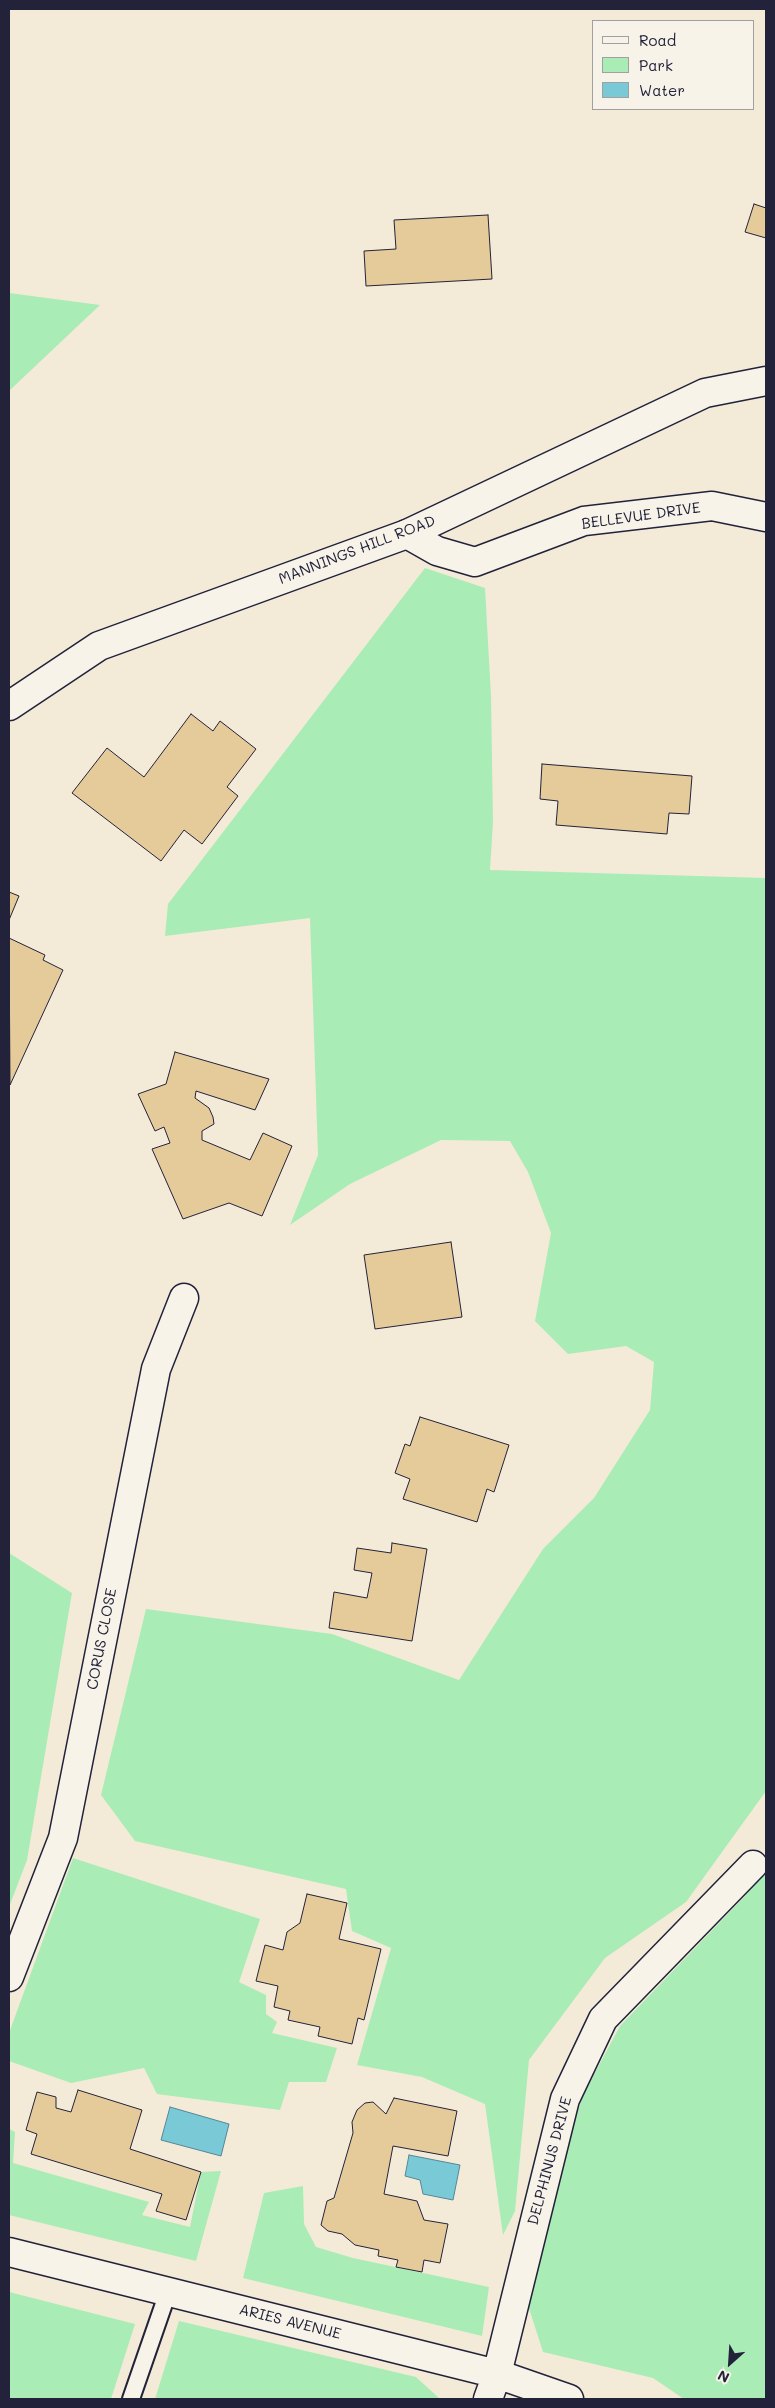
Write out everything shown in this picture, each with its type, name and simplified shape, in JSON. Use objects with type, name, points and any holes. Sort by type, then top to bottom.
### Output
[{"type":"street","name":"MANNINGS HILL ROAD","points":[[9,706],[99,646],[407,534],[705,393],[766,381]]},
{"type":"street","name":"BELLEVUE DRIVE","points":[[407,534],[437,551],[474,562],[584,521],[712,506],[766,517]]},
{"type":"street","name":"CORUS CLOSE","points":[[9,1977],[62,1838],[156,1369],[184,1298]]},
{"type":"street","name":"DELPHINUS DRIVE","points":[[488,2399],[497,2374],[564,2099],[603,2019],[753,1865]]},
{"type":"street","name":"ARIES AVENUE","points":[[9,2252],[497,2374],[569,2399]]},
{"type":"lane","points":[[131,2399],[168,2292]]},
{"type":"green space","points":[[9,293],[100,305],[9,391]]},
{"type":"green space","points":[[425,568],[485,588],[491,696],[493,822],[490,870],[766,878],[766,1791],[686,1902],[605,1958],[529,2060],[515,2211],[503,2235],[485,2104],[422,2077],[357,2065],[391,1948],[352,1931],[346,1889],[135,1841],[101,1795],[146,1609],[332,1634],[459,1680],[543,1549],[594,1498],[650,1410],[654,1362],[626,1346],[568,1354],[535,1321],[551,1233],[528,1172],[510,1141],[441,1140],[350,1184],[290,1225],[318,1155],[310,918],[165,936],[168,904]]},
{"type":"green space","points":[[9,1553],[72,1593],[27,1860],[9,1907]]},
{"type":"green space","points":[[73,1858],[260,1919],[239,1982],[266,1995],[266,2014],[277,2022],[272,2033],[337,2048],[326,2082],[289,2082],[280,2110],[157,2094],[144,2068],[71,2083],[9,2061],[9,2033]]},
{"type":"green space","points":[[766,1865],[766,2399],[684,2399],[653,2378],[543,2352],[527,2302],[545,2239],[564,2153],[583,2095],[620,2026],[745,1896]]},
{"type":"green space","points":[[9,2129],[15,2132],[13,2163],[149,2202],[142,2215],[190,2227],[201,2172],[221,2171],[196,2261],[9,2215]]},
{"type":"green space","points":[[303,2186],[304,2224],[316,2247],[353,2258],[489,2287],[482,2336],[243,2278],[264,2193]]},
{"type":"green space","points":[[9,2292],[135,2324],[111,2399],[9,2399]]},
{"type":"green space","points":[[179,2321],[416,2377],[440,2399],[155,2399]]},
{"type":"water","points":[[170,2107],[229,2124],[221,2156],[161,2140]]},
{"type":"water","points":[[409,2155],[460,2165],[453,2200],[423,2194],[420,2180],[405,2176]]},
{"type":"building","points":[[754,204],[766,208],[766,238],[745,232]]},
{"type":"building","points":[[488,215],[492,279],[366,286],[364,251],[396,249],[394,220]]},
{"type":"building","points":[[191,714],[213,731],[220,721],[256,749],[227,787],[238,796],[202,844],[184,830],[161,861],[72,793],[107,748],[144,777]]},
{"type":"building","points":[[542,764],[692,776],[689,814],[669,813],[667,834],[556,825],[558,801],[540,799]]},
{"type":"building","points":[[9,892],[19,896],[9,920]]},
{"type":"building","points":[[9,938],[45,955],[43,960],[63,970],[10,1085]]},
{"type":"building","points":[[175,1052],[269,1079],[255,1110],[196,1091],[195,1098],[209,1108],[213,1117],[214,1124],[202,1131],[202,1140],[250,1160],[263,1133],[292,1146],[262,1216],[229,1203],[183,1219],[152,1149],[170,1143],[164,1127],[155,1131],[138,1094],[166,1084]]},
{"type":"building","points":[[451,1242],[462,1317],[375,1329],[364,1255]]},
{"type":"building","points":[[420,1417],[509,1445],[494,1492],[487,1489],[477,1522],[403,1499],[410,1479],[395,1473],[405,1444],[410,1446]]},
{"type":"building","points":[[392,1543],[427,1549],[412,1641],[329,1628],[334,1592],[367,1598],[372,1573],[354,1570],[357,1548],[391,1553]]},
{"type":"building","points":[[307,1894],[347,1903],[339,1939],[381,1949],[364,2020],[358,2018],[352,2044],[318,2036],[320,2027],[288,2020],[290,2011],[274,2007],[278,1986],[256,1981],[265,1945],[283,1950],[287,1932],[300,1923]]},
{"type":"building","points":[[78,2090],[142,2110],[130,2149],[201,2172],[186,2220],[156,2211],[162,2194],[31,2154],[37,2134],[26,2130],[37,2092],[56,2097],[56,2108],[71,2112]]},
{"type":"building","points":[[394,2098],[457,2111],[448,2156],[393,2146],[384,2194],[417,2201],[424,2220],[448,2224],[440,2263],[424,2260],[422,2272],[396,2267],[398,2260],[378,2256],[379,2250],[355,2245],[342,2234],[328,2231],[321,2225],[327,2201],[334,2198],[353,2133],[352,2122],[357,2110],[365,2103],[373,2102],[386,2114]]}]
